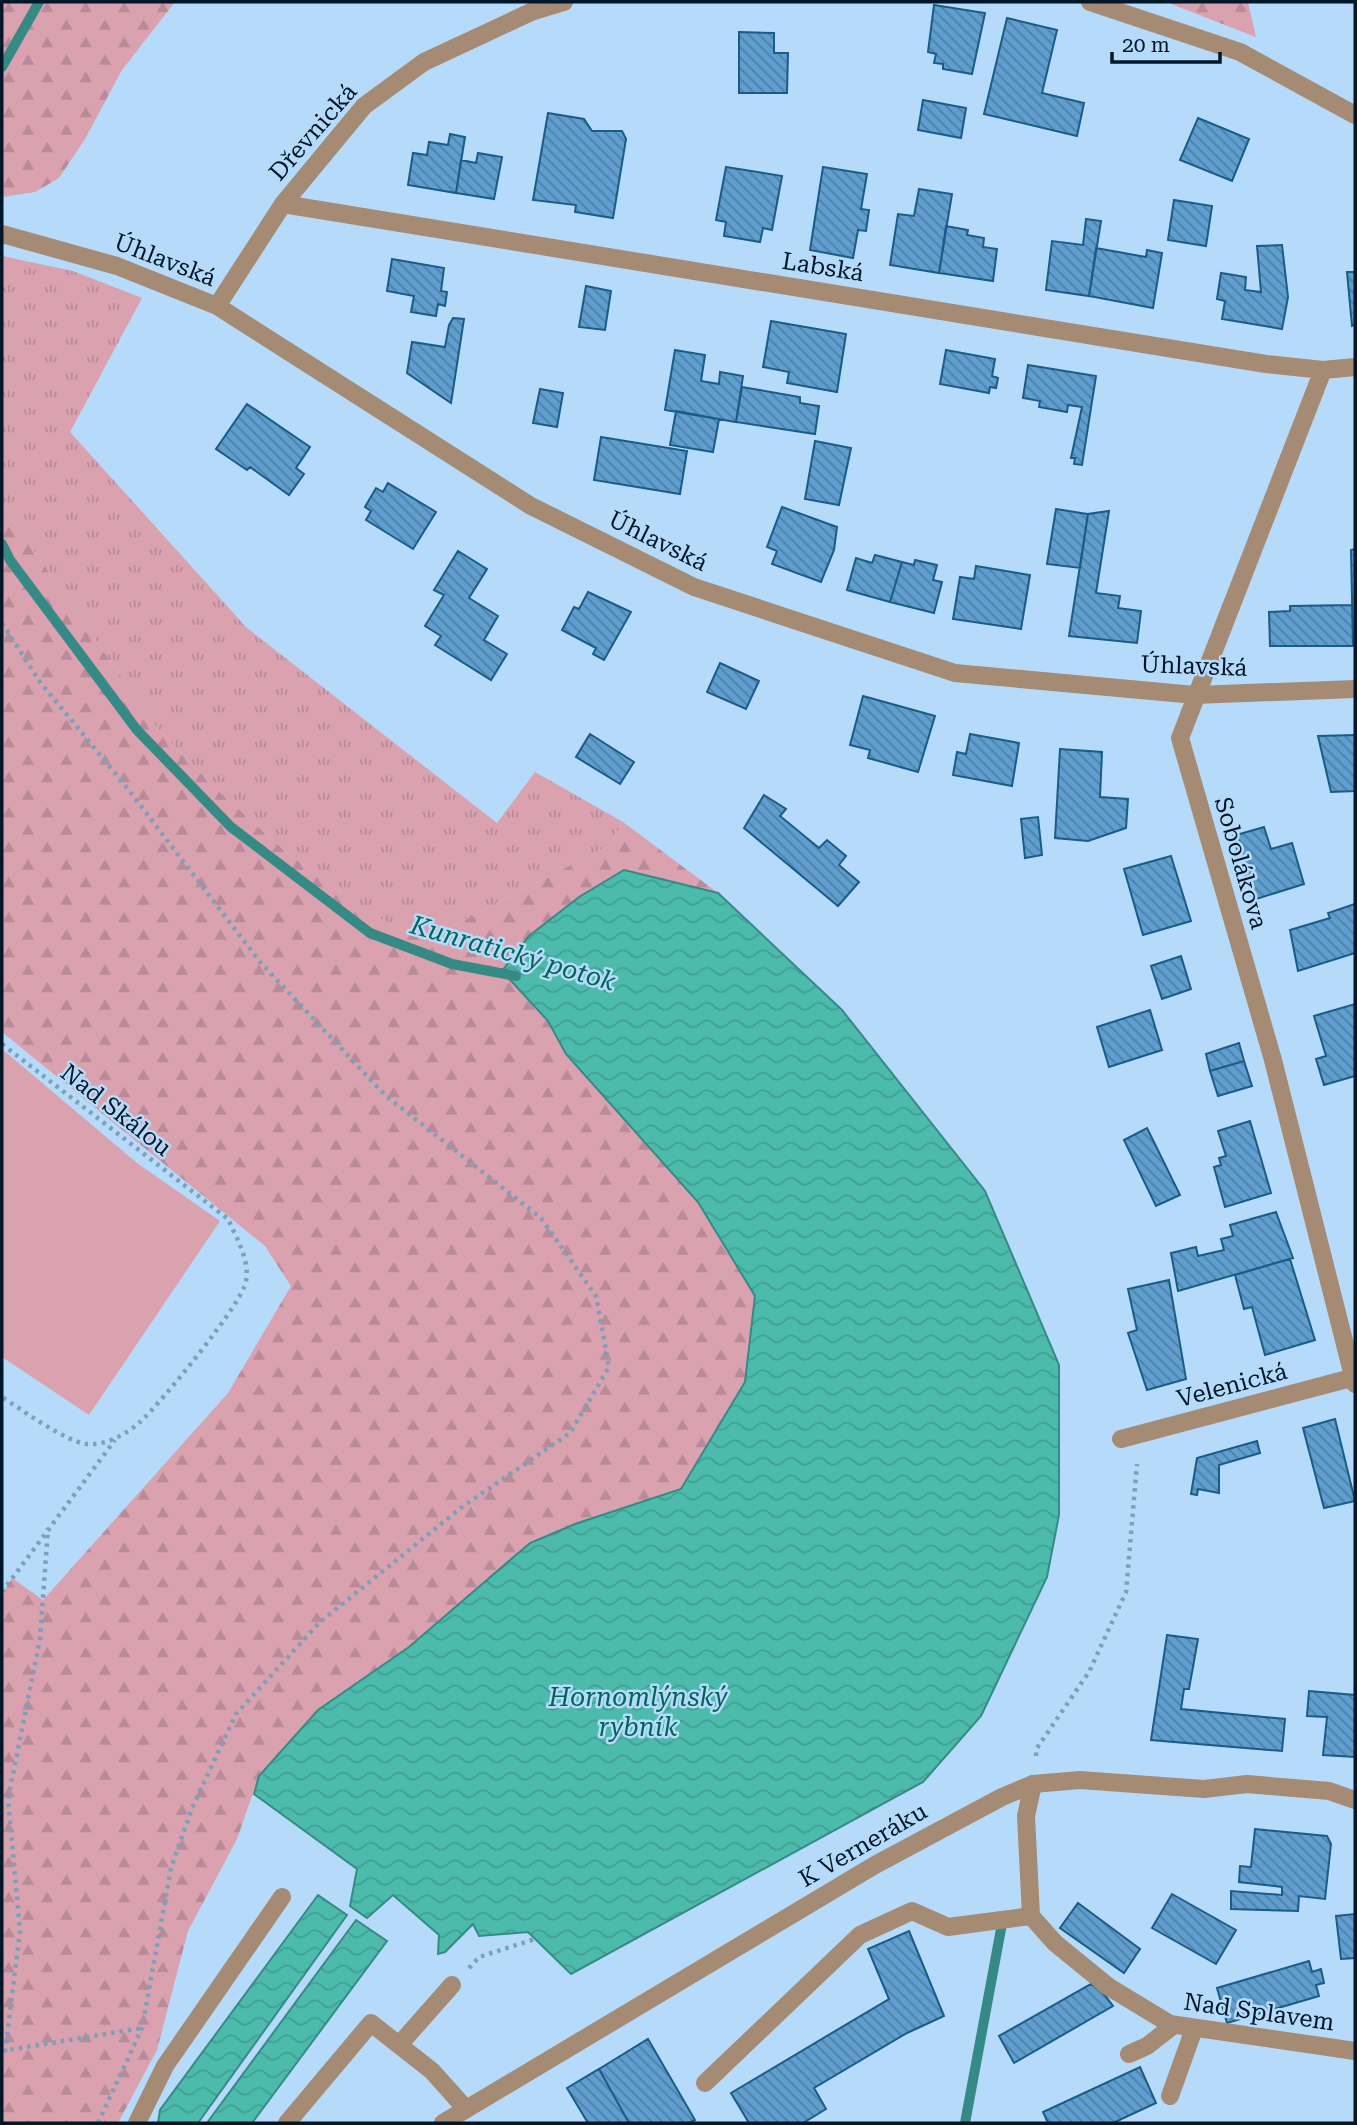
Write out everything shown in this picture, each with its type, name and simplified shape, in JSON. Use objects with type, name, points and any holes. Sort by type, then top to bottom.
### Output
[{"type":"street","name":"Dřevnická","points":[[217,306],[283,204],[364,106],[424,62],[531,12],[564,2]]},
{"type":"street","points":[[1090,2],[1240,52],[1355,115]]},
{"type":"street","name":"Labská","points":[[283,204],[1266,364],[1324,370],[1355,368]]},
{"type":"street","name":"Úhlavská","points":[[2,234],[117,266],[217,306],[531,506],[694,587],[955,673],[1195,695],[1355,689]]},
{"type":"street","name":"Sobolákova","points":[[1324,370],[1180,738],[1273,1060],[1355,1380]]},
{"type":"street","name":"Velenická","points":[[1121,1439],[1355,1380]]},
{"type":"street","name":"K Verneráku","points":[[443,2123],[875,1866],[1002,1797],[1033,1784],[1080,1780],[1204,1789],[1247,1784],[1329,1791],[1355,1800]]},
{"type":"street","points":[[705,2082],[860,1935],[912,1911],[948,1927],[1031,1916],[1026,1816],[1033,1784]]},
{"type":"street","points":[[136,2123],[165,2066],[282,1898]]},
{"type":"street","name":"Nad Splavem","points":[[1031,1916],[1055,1943],[1110,1987],[1174,2025],[1355,2051]]},
{"type":"street","points":[[399,2045],[452,1985]]},
{"type":"street","points":[[287,2123],[371,2023],[432,2071],[466,2109]]},
{"type":"street","points":[[1129,2054],[1147,2046],[1174,2025]]},
{"type":"street","points":[[1170,2096],[1194,2029]]},
{"type":"path","points":[[2,623],[40,682],[128,789],[260,962],[386,1096],[541,1218],[596,1296],[609,1367],[570,1433],[462,1507],[320,1622],[236,1714],[191,1808],[171,1868],[142,2028],[98,2123]]},
{"type":"path","name":"Nad Skálou","points":[[2,1044],[228,1219],[244,1255],[246,1281],[232,1307],[168,1390],[140,1422],[115,1439],[2,1592]]},
{"type":"path","points":[[2,1398],[86,1444],[115,1439]]},
{"type":"path","points":[[1037,1748],[1089,1672],[1126,1592],[1140,1435]]},
{"type":"path","points":[[48,1528],[40,1639],[8,1800],[19,1931],[3,2052],[142,2028]]},
{"type":"path","points":[[452,1985],[479,1957],[534,1939]]},
{"type":"green space","points":[[2,2],[175,2],[122,70],[85,139],[59,178],[35,192],[2,197]]},
{"type":"green space","points":[[1166,2],[1248,2],[1256,37]]},
{"type":"green space","points":[[2,256],[73,271],[142,298],[70,432],[247,628],[497,823],[535,772],[623,822],[610,845],[437,934],[412,936],[367,911],[287,853],[213,786],[156,727],[2,505]]},
{"type":"green space","points":[[2,505],[156,727],[213,786],[287,853],[367,911],[412,936],[437,934],[610,845],[623,822],[718,893],[623,871],[579,897],[530,936],[503,971],[548,1021],[566,1054],[698,1202],[755,1296],[745,1382],[681,1489],[575,1524],[409,1647],[318,1710],[259,1776],[237,1839],[188,1931],[157,2050],[118,2123],[2,2123],[2,1594],[12,1578],[43,1600],[228,1393],[291,1286],[265,1246],[2,1032]]},
{"type":"green space","points":[[2,1049],[137,1163],[220,1221],[89,1415],[2,1357]]},
{"type":"water","name":"Hornomlýnský rybník","points":[[624,870],[718,893],[842,1010],[985,1191],[1059,1365],[1059,1515],[1047,1577],[981,1716],[923,1782],[571,1974],[528,1932],[479,1936],[473,1924],[445,1952],[438,1954],[439,1935],[393,1895],[367,1918],[350,1906],[357,1869],[254,1794],[259,1776],[318,1710],[409,1647],[530,1543],[575,1524],[681,1489],[745,1382],[755,1296],[698,1202],[566,1054],[548,1021],[502,971],[529,936],[579,897]]},
{"type":"water","points":[[318,1895],[347,1915],[198,2123],[158,2123],[160,2110]]},
{"type":"water","points":[[356,1920],[387,1941],[252,2123],[207,2123]]},
{"type":"building","points":[[934,5],[985,13],[972,74],[943,69],[943,64],[934,63],[936,54],[928,52]]},
{"type":"building","points":[[1007,18],[1057,30],[1042,93],[1084,103],[1077,136],[984,114]]},
{"type":"building","points":[[739,32],[774,33],[774,53],[788,53],[787,93],[739,93]]},
{"type":"building","points":[[923,100],[966,108],[961,138],[918,130]]},
{"type":"building","points":[[548,113],[584,119],[592,131],[622,131],[626,139],[613,218],[575,212],[576,205],[533,200]]},
{"type":"building","points":[[1198,118],[1249,139],[1232,181],[1180,160]]},
{"type":"building","points":[[450,134],[465,137],[456,193],[408,185],[413,153],[427,155],[429,142],[448,145]]},
{"type":"building","points":[[478,153],[502,157],[494,199],[456,193],[461,160],[476,163]]},
{"type":"building","points":[[726,167],[782,176],[772,230],[763,228],[760,242],[724,236],[726,222],[716,220]]},
{"type":"building","points":[[823,167],[867,174],[861,209],[869,210],[866,231],[858,230],[853,258],[810,250]]},
{"type":"building","points":[[919,189],[952,194],[939,273],[890,265],[898,214],[914,216]]},
{"type":"building","points":[[1174,200],[1212,206],[1206,246],[1168,240]]},
{"type":"building","points":[[1086,219],[1101,221],[1089,296],[1046,290],[1052,241],[1083,245]]},
{"type":"building","points":[[946,226],[968,230],[967,235],[984,238],[983,247],[997,249],[993,281],[939,273]]},
{"type":"building","points":[[1282,245],[1288,297],[1282,329],[1222,319],[1225,301],[1217,299],[1221,273],[1246,277],[1245,290],[1261,292],[1257,246]]},
{"type":"building","points":[[1096,248],[1146,257],[1147,250],[1162,253],[1153,308],[1089,296]]},
{"type":"building","points":[[392,259],[444,268],[441,291],[447,292],[445,306],[438,304],[436,316],[411,312],[414,296],[387,291]]},
{"type":"building","points":[[1347,272],[1355,272],[1355,325],[1352,326]]},
{"type":"building","points":[[586,286],[611,291],[605,330],[579,327]]},
{"type":"building","points":[[453,318],[464,319],[451,403],[407,373],[412,342],[445,347]]},
{"type":"building","points":[[771,321],[846,334],[837,392],[787,383],[789,372],[763,367]]},
{"type":"building","points":[[675,350],[705,355],[701,381],[719,384],[720,372],[743,376],[736,422],[665,410]]},
{"type":"building","points":[[946,350],[995,359],[992,376],[998,378],[996,388],[990,387],[989,393],[940,384]]},
{"type":"building","points":[[1028,365],[1096,376],[1082,465],[1074,464],[1075,458],[1071,458],[1082,407],[1068,405],[1067,412],[1039,407],[1040,401],[1023,398]]},
{"type":"building","points":[[742,387],[800,397],[800,403],[819,406],[815,434],[736,422]]},
{"type":"building","points":[[540,389],[563,393],[557,427],[533,423]]},
{"type":"building","points":[[247,404],[310,447],[296,468],[304,474],[289,495],[250,467],[247,470],[216,449]]},
{"type":"building","points":[[676,411],[719,419],[713,452],[670,445]]},
{"type":"building","points":[[601,437],[687,451],[680,494],[594,480]]},
{"type":"building","points":[[815,441],[851,448],[839,505],[805,499]]},
{"type":"building","points":[[388,483],[436,512],[413,549],[366,520],[371,511],[365,507],[376,488],[383,492]]},
{"type":"building","points":[[782,507],[837,527],[834,550],[821,582],[772,564],[777,551],[767,547]]},
{"type":"building","points":[[1056,509],[1088,514],[1080,568],[1047,564]]},
{"type":"building","points":[[1109,511],[1096,593],[1120,596],[1118,608],[1141,611],[1137,643],[1069,636],[1088,514]]},
{"type":"building","points":[[1355,549],[1355,646],[1353,646],[1351,550]]},
{"type":"building","points":[[458,551],[487,569],[469,598],[498,616],[484,640],[507,654],[491,680],[435,645],[441,636],[425,626],[444,595],[434,590]]},
{"type":"building","points":[[875,555],[902,562],[890,602],[847,590],[856,558],[872,563]]},
{"type":"building","points":[[915,560],[937,565],[933,580],[942,582],[934,613],[890,602],[902,562],[914,565]]},
{"type":"building","points":[[976,566],[1030,575],[1021,629],[953,619],[960,577],[974,579]]},
{"type":"building","points":[[588,592],[631,612],[604,660],[593,654],[596,648],[562,630],[574,607],[579,609]]},
{"type":"building","points":[[1352,605],[1353,646],[1270,646],[1269,612],[1290,611],[1290,606]]},
{"type":"building","points":[[720,663],[759,681],[746,709],[707,692]]},
{"type":"building","points":[[863,696],[935,716],[918,772],[868,758],[870,750],[850,745]]},
{"type":"building","points":[[590,734],[634,762],[620,784],[576,757]]},
{"type":"building","points":[[970,734],[1019,743],[1012,786],[953,775],[957,752],[966,754]]},
{"type":"building","points":[[1355,735],[1355,791],[1331,792],[1318,736]]},
{"type":"building","points":[[1060,749],[1102,752],[1100,797],[1128,799],[1126,828],[1088,841],[1055,838]]},
{"type":"building","points":[[764,795],[786,809],[780,816],[819,848],[827,840],[846,856],[839,865],[859,882],[838,906],[744,828]]},
{"type":"building","points":[[1038,817],[1042,855],[1025,858],[1021,819]]},
{"type":"building","points":[[1264,827],[1271,849],[1292,843],[1304,884],[1253,900],[1233,836]]},
{"type":"building","points":[[1171,856],[1191,921],[1143,935],[1124,869]]},
{"type":"building","points":[[1355,904],[1355,953],[1298,971],[1290,930],[1330,918],[1328,913]]},
{"type":"building","points":[[1181,956],[1191,989],[1162,999],[1151,966]]},
{"type":"building","points":[[1355,1004],[1355,1076],[1324,1085],[1316,1059],[1326,1056],[1314,1016]]},
{"type":"building","points":[[1150,1010],[1162,1050],[1109,1067],[1097,1027]]},
{"type":"building","points":[[1239,1043],[1244,1061],[1210,1071],[1206,1054]]},
{"type":"building","points":[[1244,1061],[1252,1086],[1218,1096],[1210,1071]]},
{"type":"building","points":[[1250,1121],[1271,1193],[1225,1207],[1214,1167],[1221,1165],[1219,1158],[1226,1156],[1218,1131]]},
{"type":"building","points":[[1147,1128],[1180,1195],[1156,1206],[1124,1140]]},
{"type":"building","points":[[1276,1212],[1293,1258],[1178,1291],[1171,1253],[1196,1247],[1198,1256],[1224,1250],[1221,1239],[1233,1236],[1230,1225]]},
{"type":"building","points":[[1290,1259],[1315,1340],[1265,1355],[1252,1307],[1244,1309],[1235,1275]]},
{"type":"building","points":[[1169,1280],[1186,1379],[1147,1390],[1128,1333],[1137,1330],[1128,1289]]},
{"type":"building","points":[[1335,1419],[1355,1501],[1324,1508],[1303,1428]]},
{"type":"building","points":[[1257,1441],[1260,1453],[1219,1465],[1219,1493],[1198,1489],[1197,1495],[1191,1494],[1197,1458]]},
{"type":"building","points":[[1167,1635],[1198,1639],[1189,1689],[1184,1689],[1181,1709],[1285,1719],[1282,1751],[1151,1740]]},
{"type":"building","points":[[1309,1691],[1355,1695],[1355,1757],[1323,1755],[1327,1717],[1307,1716]]},
{"type":"building","points":[[1255,1829],[1327,1836],[1331,1844],[1325,1899],[1299,1896],[1298,1911],[1231,1909],[1231,1891],[1282,1895],[1282,1887],[1239,1882],[1240,1866],[1251,1867]]},
{"type":"building","points":[[1172,1894],[1236,1930],[1216,1964],[1152,1928]]},
{"type":"building","points":[[1078,1903],[1140,1949],[1124,1973],[1060,1928]]},
{"type":"building","points":[[1355,1914],[1355,1958],[1341,1959],[1336,1916]]},
{"type":"building","points":[[909,1931],[944,2016],[907,2033],[814,2088],[826,2109],[803,2123],[749,2123],[731,2093],[889,1999],[868,1949]]},
{"type":"building","points":[[1309,1961],[1312,1972],[1321,1969],[1324,1983],[1316,1985],[1319,1996],[1227,2023],[1217,1988]]},
{"type":"building","points":[[1091,1984],[1101,1990],[1113,2006],[1014,2063],[999,2036]]},
{"type":"building","points":[[648,2039],[695,2120],[689,2123],[629,2123],[599,2069]]},
{"type":"building","points":[[1140,2067],[1156,2103],[1113,2123],[1048,2123],[1043,2112]]},
{"type":"building","points":[[599,2069],[629,2123],[588,2123],[567,2088]]},
{"type":"waterway","name":"Kunratický potok","points":[[2,67],[39,2]]},
{"type":"waterway","name":"Kunratický potok","points":[[2,544],[10,560],[137,730],[231,827],[370,933],[452,964],[516,976]]},
{"type":"waterway","name":"Kunratický potok","points":[[965,2123],[1001,1929]]}]
